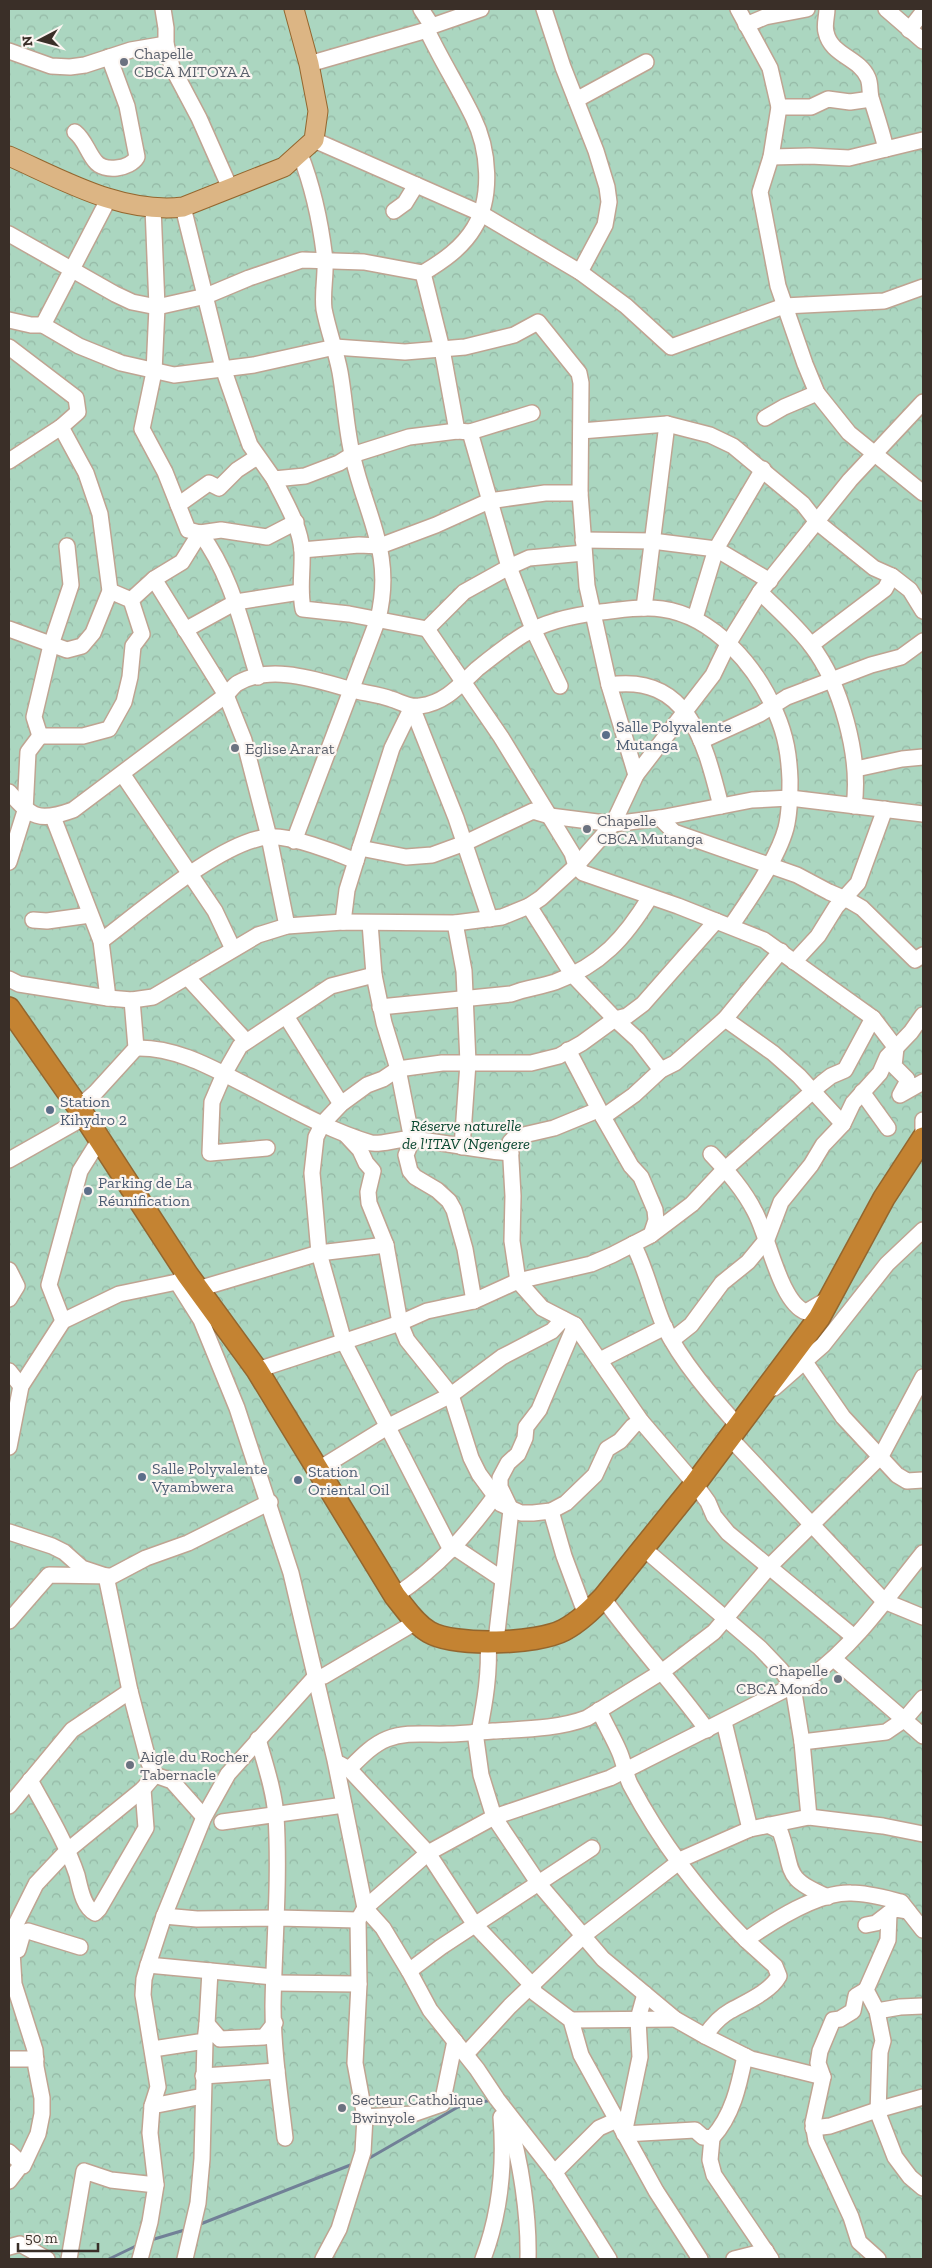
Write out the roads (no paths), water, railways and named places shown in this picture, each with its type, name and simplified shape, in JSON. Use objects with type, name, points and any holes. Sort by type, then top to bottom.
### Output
[{"type":"highway","points":[[9,1008],[100,1139],[187,1282],[257,1370],[395,1596],[416,1622],[430,1632],[452,1640],[492,1641],[551,1635],[564,1630],[586,1615],[603,1598],[695,1484],[793,1356],[831,1297],[884,1198],[923,1138]]},
{"type":"main road","points":[[9,156],[108,200],[166,209],[182,208],[284,167],[314,140],[318,111],[309,64],[294,9]]},
{"type":"street","points":[[163,9],[166,44],[172,67],[199,118],[230,188]]},
{"type":"street","points":[[9,234],[70,271],[132,302],[157,307],[206,296],[302,260],[364,262],[423,273],[447,258],[464,242],[475,227],[486,188],[481,138],[474,118],[421,9]]},
{"type":"street","points":[[309,64],[430,28],[481,9]]},
{"type":"street","points":[[544,9],[596,151],[607,188],[609,202],[605,225],[580,272]]},
{"type":"street","points":[[738,9],[770,68],[779,107],[770,157],[760,192],[778,286],[817,393],[848,432],[923,493]]},
{"type":"street","points":[[746,24],[765,17],[807,9]]},
{"type":"street","points":[[827,9],[825,30],[830,42],[837,51],[858,63],[869,80],[871,99],[878,114],[886,149]]},
{"type":"street","points":[[886,9],[923,41]]},
{"type":"street","points":[[909,30],[923,12]]},
{"type":"street","points":[[9,51],[51,66],[70,67],[85,65],[109,57],[166,44]]},
{"type":"street","points":[[75,132],[82,137],[95,161],[100,165],[124,167],[134,163],[137,157],[127,106],[109,57]]},
{"type":"street","points":[[576,100],[646,62]]},
{"type":"street","points":[[779,107],[811,107],[828,99],[850,102],[871,99]]},
{"type":"street","points":[[314,140],[480,213],[580,272],[626,306],[670,347],[784,306],[884,301],[923,287]]},
{"type":"street","points":[[770,157],[850,158],[923,140]]},
{"type":"street","points":[[294,841],[378,619],[384,596],[384,574],[380,546],[352,455],[335,347],[324,308],[325,260],[314,199],[300,154]]},
{"type":"street","points":[[394,211],[406,203],[416,185]]},
{"type":"street","points":[[43,325],[108,200]]},
{"type":"street","points":[[153,207],[157,307],[154,372],[142,429],[165,472],[188,530],[200,534],[221,530],[267,536],[296,522]]},
{"type":"street","points":[[182,208],[223,368],[250,445],[274,479],[296,522],[302,550],[300,592],[303,609],[378,619],[427,629],[501,737],[572,853],[576,866],[583,873],[731,926],[764,940],[873,1018],[896,1048],[894,1066],[907,1079],[900,1095],[923,1082]]},
{"type":"street","points":[[423,273],[464,431],[489,501],[509,567],[533,629],[560,686]]},
{"type":"street","points":[[9,320],[31,325],[43,325],[79,346],[121,363],[174,375],[254,365],[335,347],[406,352],[442,350],[484,343],[514,334],[538,322],[578,373],[582,392],[580,493],[587,586],[609,685],[636,776]]},
{"type":"street","points":[[9,347],[76,398],[78,412],[61,428],[9,461]]},
{"type":"street","points":[[765,418],[784,406],[817,393]]},
{"type":"street","points":[[9,979],[19,984],[108,998],[132,1000],[153,998],[233,949],[258,936],[287,926],[343,922],[455,923],[508,915],[528,906],[540,898],[576,866],[612,824],[636,776],[713,676],[728,644],[765,586],[850,480],[923,402]]},
{"type":"street","points":[[274,479],[291,479],[305,476],[339,463],[352,455],[409,437],[464,431],[532,413]]},
{"type":"street","points":[[581,431],[667,424],[710,435],[733,446],[803,504],[817,522],[874,568],[892,576],[910,590],[923,611]]},
{"type":"street","points":[[644,608],[667,424]]},
{"type":"street","points":[[9,629],[67,650],[82,646],[93,633],[110,591],[100,514],[86,472],[61,428]]},
{"type":"street","points":[[178,505],[209,484],[219,488],[237,470],[257,457]]},
{"type":"street","points":[[694,618],[716,549],[763,470]]},
{"type":"street","points":[[302,550],[359,545],[380,546],[436,525],[489,501],[545,493],[580,493]]},
{"type":"street","points":[[131,600],[154,579],[182,562],[200,534]]},
{"type":"street","points":[[200,534],[213,551],[236,602],[258,677]]},
{"type":"street","points":[[427,629],[464,592],[529,558],[584,546],[652,541],[716,549],[765,586],[811,645],[830,680],[849,732],[856,769],[854,806]]},
{"type":"street","points":[[40,736],[34,717],[51,645],[71,585],[67,546]]},
{"type":"street","points":[[811,645],[885,589],[892,576]]},
{"type":"street","points":[[154,579],[226,695],[244,740],[269,837],[287,926]]},
{"type":"street","points":[[40,736],[83,736],[109,729],[124,702],[130,676],[133,646],[142,634],[131,600],[110,591]]},
{"type":"street","points":[[185,630],[236,602],[300,592]]},
{"type":"street","points":[[9,792],[25,811],[38,816],[53,818],[73,810],[226,695],[238,683],[258,677],[283,674],[323,681],[351,690],[392,699],[412,707],[440,700],[494,656],[533,629],[567,618],[592,613],[644,608],[663,609],[694,618],[714,631],[728,644],[752,670],[773,705],[787,739],[790,798],[786,828],[781,843],[754,892],[731,926]]},
{"type":"street","points":[[701,741],[760,714],[787,697],[871,665],[901,656],[923,641]]},
{"type":"street","points":[[609,685],[645,684],[671,698],[686,712],[701,741],[711,768],[721,806]]},
{"type":"street","points":[[412,707],[465,843],[490,919]]},
{"type":"street","points":[[343,922],[347,890],[392,748],[412,707]]},
{"type":"street","points":[[9,862],[25,811],[28,752],[40,736]]},
{"type":"street","points":[[856,769],[902,759],[923,757]]},
{"type":"street","points":[[122,775],[191,873],[215,911],[233,949]]},
{"type":"street","points":[[101,941],[191,873],[243,843],[269,837],[294,841],[334,852],[418,858],[432,856],[465,843],[527,812],[539,812],[550,816],[612,824],[660,818],[752,800],[790,798],[923,814]]},
{"type":"street","points":[[794,962],[818,936],[836,907],[858,883],[885,810]]},
{"type":"street","points":[[53,818],[101,941],[108,998]]},
{"type":"street","points":[[660,818],[674,832],[797,875],[844,898],[862,908],[915,960],[923,955]]},
{"type":"street","points":[[380,1007],[465,1000],[511,994],[529,987],[541,987],[572,974],[593,962],[617,944],[650,897]]},
{"type":"street","points":[[528,906],[572,974],[638,1040],[661,1070]]},
{"type":"street","points":[[33,920],[47,921],[90,915]]},
{"type":"street","points":[[502,1579],[453,1548],[387,1427],[344,1342],[319,1253],[312,1173],[316,1137],[323,1123],[341,1104],[367,1085],[398,1070],[425,1065],[531,1063],[559,1056],[615,1019],[627,1016],[643,1004],[716,921]]},
{"type":"street","points":[[370,923],[374,975],[380,1007],[398,1070],[412,1140],[406,1155],[410,1171],[415,1177],[437,1190],[449,1201],[454,1210],[474,1301]]},
{"type":"street","points":[[455,923],[464,971],[468,1063],[462,1147]]},
{"type":"street","points":[[781,951],[725,1019],[675,1063],[661,1070],[634,1095],[600,1114],[515,1137],[510,1142],[513,1188],[512,1241],[518,1281],[542,1308],[569,1322],[600,1360],[641,1421],[695,1484],[708,1502],[714,1516],[728,1533],[770,1566],[854,1638]]},
{"type":"street","points":[[267,1148],[210,1152],[212,1102],[224,1074],[240,1046],[286,1016],[312,996],[331,986],[374,975]]},
{"type":"street","points":[[188,978],[246,1041]]},
{"type":"street","points":[[9,1160],[82,1112],[95,1093],[136,1048],[132,1000]]},
{"type":"street","points":[[600,1360],[691,1325],[722,1282],[748,1262],[767,1239],[781,1202],[811,1165],[823,1145],[843,1124],[853,1103],[880,1073],[887,1057],[923,1015]]},
{"type":"street","points":[[286,1016],[341,1104]]},
{"type":"street","points":[[257,1370],[400,1323],[427,1311],[474,1301],[518,1281],[591,1264],[651,1235],[692,1204],[725,1170],[812,1092],[832,1076],[845,1070],[873,1018]]},
{"type":"street","points":[[725,1019],[773,1053],[799,1076],[843,1124]]},
{"type":"street","points":[[136,1048],[175,1052],[224,1074],[346,1135],[377,1144],[390,1140],[442,1142],[462,1147],[511,1153]]},
{"type":"street","points":[[568,1050],[600,1114],[631,1166],[641,1177],[655,1210],[656,1220],[651,1235]]},
{"type":"street","points":[[862,1092],[888,1128]]},
{"type":"street","points":[[923,1120],[923,1138]]},
{"type":"street","points":[[346,1135],[360,1150],[366,1163],[373,1171],[368,1192],[370,1203],[386,1245],[400,1323],[407,1340],[451,1395],[471,1458],[479,1474],[501,1504],[521,1513],[550,1511],[566,1504],[595,1475],[608,1449],[620,1441],[641,1421]]},
{"type":"street","points":[[63,1321],[49,1285],[80,1170],[100,1139]]},
{"type":"street","points":[[711,1154],[742,1189],[754,1210],[767,1239],[777,1273],[786,1291],[806,1312],[831,1297]]},
{"type":"street","points":[[756,1404],[823,1345],[887,1264],[923,1230]]},
{"type":"street","points":[[633,1244],[641,1259],[669,1333],[734,1433],[812,1524],[884,1601],[923,1617]]},
{"type":"street","points":[[9,1447],[21,1386],[63,1321],[119,1294],[187,1282],[319,1253],[386,1245]]},
{"type":"street","points":[[9,1270],[17,1286],[9,1299]]},
{"type":"street","points":[[187,1282],[237,1408],[270,1502],[291,1573],[335,1760],[361,1914],[355,2063],[365,2117],[362,2156],[339,2229],[323,2259]]},
{"type":"street","points":[[319,1469],[387,1427],[451,1395],[502,1357],[569,1322]]},
{"type":"street","points":[[569,1322],[539,1410],[526,1426],[525,1438],[518,1454],[502,1472],[500,1487],[511,1510],[484,1706],[477,1732],[480,1774],[494,1817],[539,1884],[603,1959],[675,2019],[745,2056],[823,2077]]},
{"type":"street","points":[[805,1362],[843,1417],[882,1456],[897,1475],[907,1481],[923,1480]]},
{"type":"street","points":[[9,1371],[21,1386]]},
{"type":"street","points":[[349,1769],[367,1751],[387,1739],[420,1733],[477,1732],[575,1722],[587,1718],[663,1671],[698,1646],[726,1618],[770,1566],[882,1456],[923,1377]]},
{"type":"street","points":[[395,1596],[423,1577],[453,1548],[495,1496]]},
{"type":"street","points":[[49,1575],[112,1576],[146,1558],[188,1543],[270,1502]]},
{"type":"street","points":[[550,1511],[586,1615]]},
{"type":"street","points":[[9,1532],[52,1546],[64,1552],[82,1568],[106,1576]]},
{"type":"street","points":[[643,1548],[760,1648],[793,1687],[802,1742],[809,1817]]},
{"type":"street","points":[[9,1621],[49,1575],[64,1552]]},
{"type":"street","points":[[361,1914],[428,1853],[494,1817],[603,1781],[793,1687],[834,1659],[854,1638],[923,1552]]},
{"type":"street","points":[[106,1576],[130,1691],[150,1763],[155,1775],[172,1781],[204,1817]]},
{"type":"street","points":[[603,1598],[636,1644],[663,1671],[707,1730]]},
{"type":"street","points":[[140,2259],[150,2222],[156,2185],[150,2134],[152,2106],[158,2087],[143,1995],[144,1979],[164,1916],[204,1817],[228,1774],[315,1677],[324,1676],[416,1622]]},
{"type":"street","points":[[834,1659],[923,1736]]},
{"type":"street","points":[[9,1806],[72,1730],[130,1691]]},
{"type":"street","points":[[802,1742],[878,1734],[891,1730],[905,1719],[923,1698]]},
{"type":"street","points":[[599,1710],[619,1751],[624,1770],[677,1862],[728,1922],[775,1966],[779,1976],[775,1983],[750,2002],[729,2011],[705,2036]]},
{"type":"street","points":[[724,1722],[750,1829]]},
{"type":"street","points":[[258,1739],[269,1776],[276,1815],[278,1918],[274,1980],[276,2071],[286,2138]]},
{"type":"street","points":[[335,1760],[349,1769],[428,1853],[475,1925],[532,1985],[535,1993],[571,2020],[675,2019]]},
{"type":"street","points":[[9,2181],[22,2164],[23,2166],[34,2146],[42,2114],[36,2050],[14,1984],[12,1925],[36,1884],[67,1851],[143,1789],[155,1775]]},
{"type":"street","points":[[30,1780],[67,1851],[82,1895],[91,1911],[95,1912],[99,1909],[146,1828],[143,1789]]},
{"type":"street","points":[[222,1822],[344,1805]]},
{"type":"street","points":[[466,2054],[532,1985],[583,1936],[677,1862],[750,1829],[809,1817],[884,1826],[923,1833]]},
{"type":"street","points":[[768,1825],[780,1831],[790,1870],[796,1880],[828,1897]]},
{"type":"street","points":[[410,1971],[441,1947],[592,1848]]},
{"type":"street","points":[[746,1940],[781,1916],[828,1897],[852,1893],[901,1902],[923,1930]]},
{"type":"street","points":[[866,1925],[876,1923],[896,1910],[908,1911]]},
{"type":"street","points":[[878,2259],[859,2242],[851,2217],[816,2141],[813,2124],[823,2077],[818,2064],[820,2051],[833,2020],[840,2019],[853,2011],[856,1996],[866,1990],[888,1940],[889,1913]]},
{"type":"street","points":[[164,1916],[197,1919],[361,1914],[383,1928],[410,1971],[430,2010],[466,2054],[497,2099],[554,2173],[609,2259]]},
{"type":"street","points":[[12,1951],[19,1949],[23,1933],[28,1931],[80,1946]]},
{"type":"street","points":[[148,1965],[274,1980],[359,1984]]},
{"type":"street","points":[[186,2255],[198,2203],[202,2159],[203,2076],[210,1971]]},
{"type":"street","points":[[866,1990],[877,2011],[883,2041],[880,2052],[877,2110],[895,2157],[910,2177],[923,2188]]},
{"type":"street","points":[[624,2134],[640,2058],[638,2018],[646,1994]]},
{"type":"street","points":[[877,2011],[923,2006]]},
{"type":"street","points":[[571,2020],[580,2055],[656,2191],[700,2259]]},
{"type":"street","points":[[207,2024],[220,2039],[264,2037],[275,2023]]},
{"type":"street","points":[[152,2049],[205,2041]]},
{"type":"street","points":[[365,2117],[413,2114],[442,2104],[455,2041]]},
{"type":"street","points":[[734,2259],[769,2255],[714,2175],[710,2160],[712,2138],[722,2128],[732,2106],[745,2056]]},
{"type":"street","points":[[9,2059],[36,2059]]},
{"type":"street","points":[[203,2076],[276,2071]]},
{"type":"street","points":[[152,2106],[203,2096]]},
{"type":"street","points":[[814,2128],[830,2126],[923,2097]]},
{"type":"street","points":[[483,2259],[491,2238],[500,2199],[502,2134],[497,2099]]},
{"type":"street","points":[[497,2099],[508,2119],[514,2138],[527,2224],[528,2259]]},
{"type":"street","points":[[554,2173],[598,2128],[617,2120]]},
{"type":"street","points":[[624,2134],[695,2130],[703,2137],[712,2138]]},
{"type":"street","points":[[9,2152],[22,2164]]},
{"type":"street","points":[[69,2259],[84,2171],[111,2180],[156,2185]]},
{"type":"street","points":[[9,2247],[20,2244],[47,2259]]},
{"type":"waterway","points":[[366,2160],[458,2107],[492,2100]]},
{"type":"waterway","points":[[198,2225],[353,2164]]},
{"type":"waterway","points":[[151,2240],[188,2229]]},
{"type":"waterway","points":[[109,2259],[138,2245]]},
{"type":"place","name":"Chapelle CBCA MITOYA A","points":[[124,62]]},
{"type":"place","name":"Salle Polyvalente Mutanga","points":[[606,735]]},
{"type":"place","name":"Eglise Ararat","points":[[235,748]]},
{"type":"place","name":"Chapelle CBCA Mutanga","points":[[587,829]]},
{"type":"place","name":"Station Kihydro 2","points":[[50,1110]]},
{"type":"place","name":"Parking de La Réunification","points":[[88,1191]]},
{"type":"place","name":"Salle Polyvalente Vyambwera","points":[[142,1477]]},
{"type":"place","name":"Station Oriental Oil","points":[[298,1480]]},
{"type":"place","name":"Chapelle CBCA Mondo","points":[[838,1679]]},
{"type":"place","name":"Aigle du Rocher Tabernacle","points":[[130,1765]]},
{"type":"place","name":"Secteur Catholique Bwinyole","points":[[342,2108]]},
{"type":"park label","name":"Réserve naturelle de l'ITAV (Ngengere","points":[[466,1134]]}]
